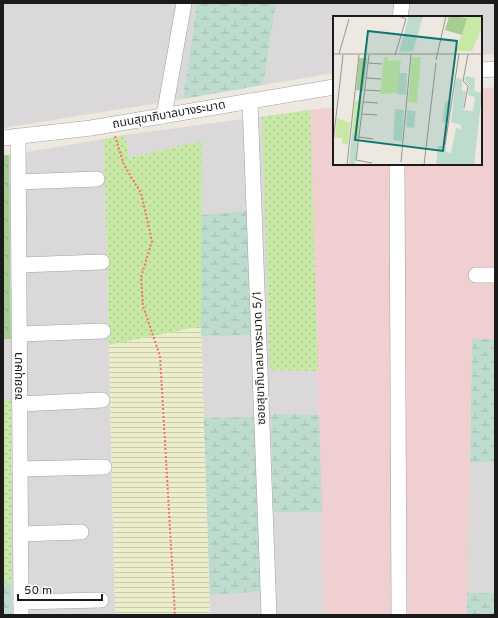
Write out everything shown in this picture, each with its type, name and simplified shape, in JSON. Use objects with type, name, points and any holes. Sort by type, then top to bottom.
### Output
[{"type":"street","points":[[164,116],[184,3]]},
{"type":"street","points":[[400,16],[402,3]]},
{"type":"street","points":[[482,70],[495,69]]},
{"type":"street","name":"ถนนสุขาภิบาลบางระมาด","points":[[3,138],[112,125],[333,87]]},
{"type":"street","name":"ซอยสุขาภิบาลบางระมาด 5/1","points":[[250,101],[269,615]]},
{"type":"street","name":"ซอยบุษบา","points":[[18,136],[21,608]]},
{"type":"street","points":[[397,165],[399,615]]},
{"type":"street","points":[[18,182],[97,179]]},
{"type":"street","points":[[19,265],[102,262]]},
{"type":"street","points":[[476,275],[495,275]]},
{"type":"street","points":[[19,334],[103,331]]},
{"type":"street","points":[[20,404],[102,400]]},
{"type":"street","points":[[20,469],[104,466]]},
{"type":"street","points":[[20,534],[81,532]]},
{"type":"street","points":[[21,608],[101,600]]},
{"type":"path","points":[[112,125],[124,165],[141,193],[152,241],[141,277],[143,306],[160,356],[174,615]]},
{"type":"shaded area","points":[[3,3],[197,3],[183,99],[3,128]]},
{"type":"shaded area","points":[[276,3],[495,3],[495,54],[482,55],[482,16],[333,16],[333,73],[263,85]]},
{"type":"shaded area","points":[[495,87],[495,339],[472,339],[467,615],[324,615],[310,110],[333,107],[333,165],[482,165],[482,89]]},
{"type":"shaded area","points":[[310,110],[324,615],[210,615],[201,326],[202,142],[129,158],[125,135]]},
{"type":"shaded area","points":[[104,139],[115,615],[3,615],[3,339],[11,339],[9,155]]},
{"type":"shaded area","points":[[470,462],[495,462],[495,593],[467,593]]},
{"type":"green space","points":[[197,3],[276,3],[263,85],[183,99]]},
{"type":"green space","points":[[310,110],[318,371],[270,370],[262,117]]},
{"type":"green space","points":[[125,135],[129,158],[202,141],[201,326],[109,345],[104,139]]},
{"type":"green space","points":[[3,155],[9,155],[11,339],[3,339]]},
{"type":"green space","points":[[247,211],[253,335],[201,336],[201,215]]},
{"type":"green space","points":[[201,326],[210,615],[115,615],[109,345]]},
{"type":"green space","points":[[472,339],[495,339],[495,462],[470,462]]},
{"type":"green space","points":[[3,399],[11,399],[11,583],[3,583]]},
{"type":"green space","points":[[271,414],[319,415],[322,512],[273,512]]},
{"type":"green space","points":[[255,417],[264,591],[210,595],[204,418]]},
{"type":"green space","points":[[3,583],[11,583],[12,615],[3,615]]},
{"type":"green space","points":[[467,593],[495,593],[495,615],[467,615]]}]
